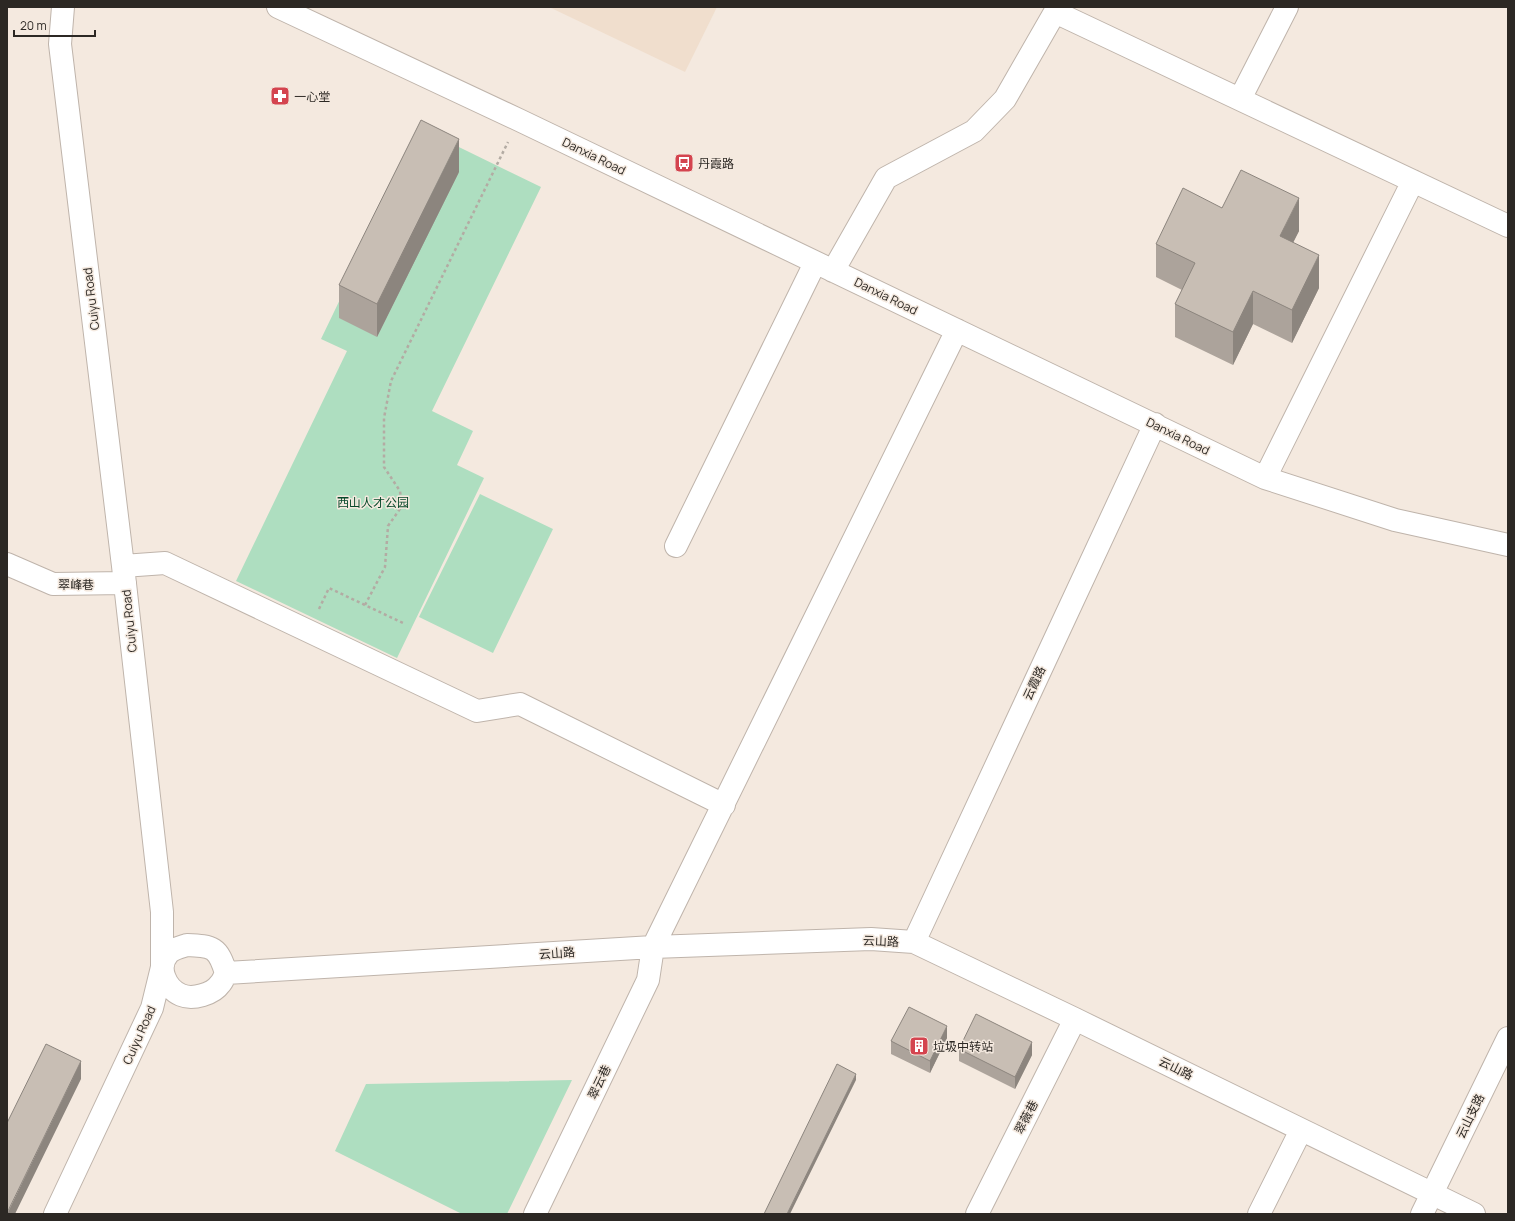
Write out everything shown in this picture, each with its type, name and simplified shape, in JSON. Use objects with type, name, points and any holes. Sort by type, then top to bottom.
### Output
[{"type":"street","name":"Cuiyu Road","points":[[55,1214],[152,1008],[162,967],[162,912],[124,575],[60,44],[63,7]]},
{"type":"street","name":"Danxia Road","points":[[278,7],[519,120],[1266,478],[1394,520],[1508,545]]},
{"type":"street","points":[[1240,99],[1287,7]]},
{"type":"street","points":[[676,546],[824,267],[886,178],[974,131],[1005,100],[1055,12],[1508,226]]},
{"type":"street","points":[[1266,478],[1413,181]]},
{"type":"street","name":"翠云巷","points":[[535,1214],[648,980],[653,947],[957,330]]},
{"type":"street","name":"云霞路","points":[[914,942],[1155,424]]},
{"type":"street","name":"翠峰巷","points":[[7,564],[53,584],[124,575],[165,563],[477,710],[520,704],[724,805]]},
{"type":"street","name":"云山路","points":[[226,973],[653,947],[871,939],[914,942],[1076,1019],[1474,1214]]},
{"type":"street","points":[[187,945],[206,946],[216,952],[223,962],[226,973],[220,984],[212,992],[201,996],[181,996],[172,989],[165,980],[162,967],[168,954],[176,949],[187,945]]},
{"type":"street","name":"翠薇巷","points":[[977,1214],[1076,1019]]},
{"type":"street","name":"云山支路","points":[[1422,1214],[1508,1038]]},
{"type":"street","points":[[1259,1214],[1301,1130]]},
{"type":"path","points":[[366,605],[385,567],[388,526],[402,506],[400,491],[384,467],[384,418],[391,381],[519,120]]},
{"type":"path","points":[[308,630],[329,588],[405,624]]},
{"type":"shaded area","points":[[549,7],[717,7],[685,72]]},
{"type":"green space","name":"西山人才公园","points":[[422,129],[541,187],[432,411],[473,431],[457,465],[484,478],[397,658],[236,581],[347,351],[321,339]]},
{"type":"green space","points":[[480,494],[553,529],[493,653],[419,617]]},
{"type":"green space","points":[[572,1080],[507,1214],[462,1214],[335,1151],[366,1084]]},
{"type":"building","points":[[421,120],[459,139],[377,304],[339,285]]},
{"type":"building","points":[[1241,170],[1299,198],[1280,236],[1319,255],[1292,310],[1253,291],[1233,332],[1175,304],[1195,263],[1156,244],[1183,188],[1222,208]]},
{"type":"building","name":"垃圾中转站","points":[[909,1007],[947,1026],[930,1061],[891,1041]]},
{"type":"building","points":[[976,1014],[1032,1042],[1015,1077],[959,1049]]},
{"type":"building","points":[[46,1044],[81,1061],[7,1213],[7,1123]]},
{"type":"building","points":[[837,1064],[856,1074],[787,1214],[764,1214]]},
{"type":"place","name":"一心堂","points":[[280,96]]},
{"type":"place","name":"丹霞路","points":[[684,163]]},
{"type":"place","name":"垃圾中转站","points":[[919,1046]]}]
